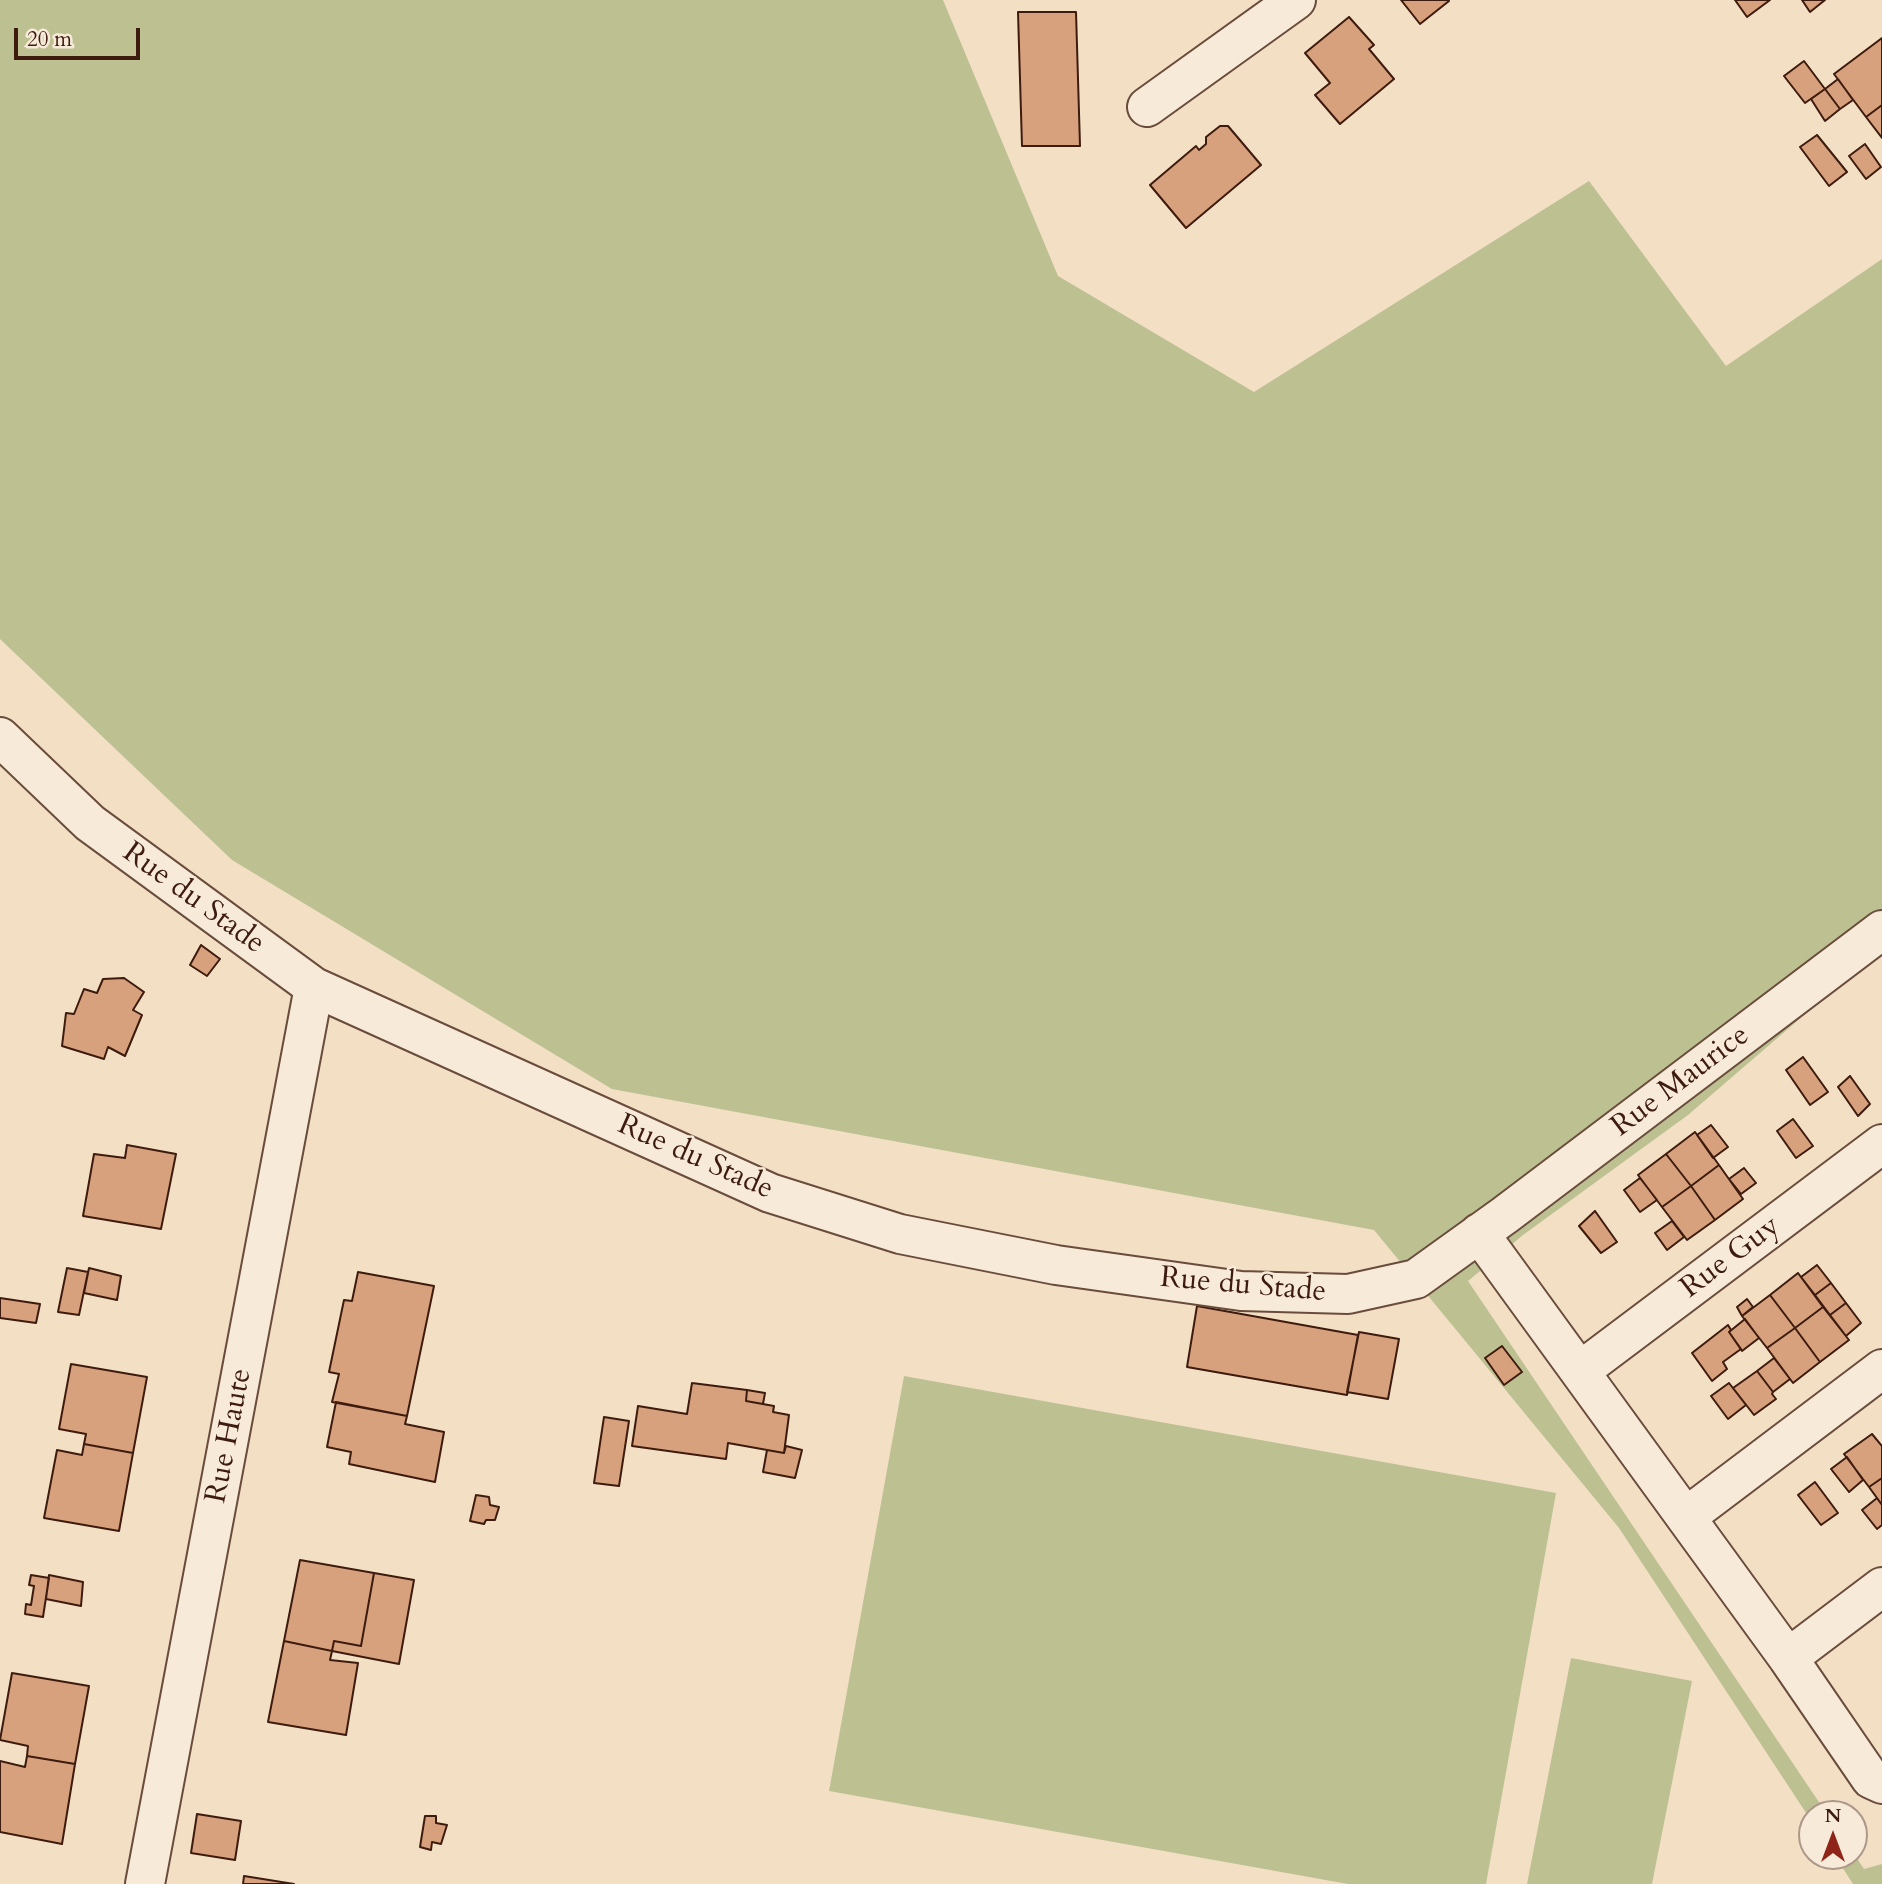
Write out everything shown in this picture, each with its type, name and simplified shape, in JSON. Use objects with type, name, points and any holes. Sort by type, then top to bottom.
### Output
[{"type":"street","points":[[1147,107],[1296,0]]},
{"type":"street","name":"Rue du Stade","points":[[0,737],[90,823],[314,987],[770,1193],[900,1234],[1056,1265],[1241,1291],[1348,1294],[1416,1279],[1479,1233]]},
{"type":"street","name":"Rue Maurice","points":[[1479,1233],[1882,930]]},
{"type":"street","name":"Rue Haute","points":[[145,1884],[314,987]]},
{"type":"street","name":"Rue Guy","points":[[1580,1371],[1882,1144]]},
{"type":"street","points":[[1479,1233],[1788,1658],[1871,1779],[1882,1784]]},
{"type":"street","points":[[1686,1517],[1882,1369]]},
{"type":"street","points":[[1788,1658],[1882,1587]]},
{"type":"green space","points":[[0,0],[943,0],[1058,276],[1254,392],[1589,181],[1726,366],[1882,259],[1882,948],[1688,1115],[1523,1235],[1468,1281],[1818,1800],[1798,1801],[1619,1528],[1374,1230],[612,1089],[232,860],[0,639]]},
{"type":"green space","points":[[904,1376],[1556,1493],[1486,1884],[1348,1884],[829,1791]]},
{"type":"green space","points":[[1571,1658],[1692,1681],[1652,1884],[1527,1884]]},
{"type":"green space","points":[[1882,1864],[1882,1884],[1853,1884],[1844,1870],[1868,1870]]},
{"type":"building","points":[[1401,0],[1448,0],[1449,1],[1420,24]]},
{"type":"building","points":[[1735,0],[1770,0],[1747,17]]},
{"type":"building","points":[[1802,0],[1825,0],[1810,12]]},
{"type":"building","points":[[1018,12],[1076,12],[1080,146],[1022,146]]},
{"type":"building","points":[[1349,17],[1374,45],[1369,49],[1394,79],[1340,124],[1315,95],[1330,83],[1305,53]]},
{"type":"building","points":[[1882,38],[1882,105],[1866,117],[1834,74]]},
{"type":"building","points":[[1804,61],[1825,89],[1805,103],[1784,76]]},
{"type":"building","points":[[1838,79],[1853,100],[1840,109],[1825,89]]},
{"type":"building","points":[[1825,89],[1840,109],[1825,121],[1811,99]]},
{"type":"building","points":[[1882,105],[1882,138],[1866,117]]},
{"type":"building","points":[[1220,126],[1228,126],[1261,165],[1186,228],[1150,185],[1196,146],[1199,150],[1206,144],[1206,137]]},
{"type":"building","points":[[1817,135],[1847,172],[1829,186],[1800,147]]},
{"type":"building","points":[[1865,144],[1881,167],[1866,179],[1849,156]]},
{"type":"building","points":[[201,945],[220,959],[207,976],[190,965]]},
{"type":"building","points":[[124,978],[144,992],[133,1010],[142,1015],[125,1056],[108,1047],[104,1059],[62,1046],[66,1013],[74,1014],[84,989],[97,993],[103,979]]},
{"type":"building","points":[[1803,1057],[1828,1092],[1810,1105],[1786,1070]]},
{"type":"building","points":[[1850,1076],[1870,1104],[1858,1116],[1838,1087]]},
{"type":"building","points":[[1793,1119],[1813,1146],[1796,1158],[1777,1131]]},
{"type":"building","points":[[1711,1125],[1728,1147],[1713,1158],[1697,1135]]},
{"type":"building","points":[[1695,1132],[1719,1165],[1691,1186],[1666,1154]]},
{"type":"building","points":[[127,1145],[176,1154],[161,1229],[83,1216],[94,1154],[125,1158]]},
{"type":"building","points":[[1666,1154],[1691,1186],[1662,1207],[1638,1175]]},
{"type":"building","points":[[1719,1165],[1743,1199],[1715,1220],[1691,1186]]},
{"type":"building","points":[[1744,1168],[1756,1183],[1741,1194],[1729,1179]]},
{"type":"building","points":[[1640,1178],[1657,1200],[1640,1212],[1624,1190]]},
{"type":"building","points":[[1691,1186],[1715,1220],[1687,1240],[1662,1207]]},
{"type":"building","points":[[1595,1211],[1617,1242],[1601,1253],[1579,1226]]},
{"type":"building","points":[[1672,1221],[1684,1237],[1667,1250],[1655,1233]]},
{"type":"building","points":[[1817,1265],[1831,1283],[1815,1295],[1801,1277]]},
{"type":"building","points":[[67,1268],[88,1272],[79,1315],[58,1312]]},
{"type":"building","points":[[89,1268],[121,1276],[117,1300],[84,1293]]},
{"type":"building","points":[[358,1272],[434,1286],[407,1416],[332,1402],[339,1374],[329,1372],[344,1300],[352,1301]]},
{"type":"building","points":[[1798,1273],[1823,1307],[1795,1328],[1770,1295]]},
{"type":"building","points":[[1831,1283],[1846,1303],[1830,1315],[1815,1295]]},
{"type":"building","points":[[1770,1295],[1795,1328],[1767,1348],[1742,1316]]},
{"type":"building","points":[[0,1298],[40,1304],[36,1323],[0,1318]]},
{"type":"building","points":[[1747,1299],[1753,1307],[1742,1316],[1737,1307]]},
{"type":"building","points":[[1846,1303],[1861,1323],[1846,1336],[1830,1315]]},
{"type":"building","points":[[1197,1306],[1358,1335],[1347,1395],[1187,1367]]},
{"type":"building","points":[[1823,1307],[1849,1340],[1820,1362],[1795,1328]]},
{"type":"building","points":[[1745,1319],[1759,1338],[1742,1351],[1729,1332]]},
{"type":"building","points":[[1728,1325],[1731,1330],[1729,1332],[1741,1349],[1723,1362],[1727,1369],[1712,1381],[1692,1353]]},
{"type":"building","points":[[1795,1328],[1820,1362],[1793,1383],[1767,1348]]},
{"type":"building","points":[[1359,1332],[1399,1339],[1388,1399],[1347,1392]]},
{"type":"building","points":[[1502,1346],[1522,1372],[1504,1385],[1485,1358]]},
{"type":"building","points":[[1774,1358],[1790,1379],[1773,1392],[1757,1371]]},
{"type":"building","points":[[71,1364],[147,1377],[133,1453],[84,1444],[86,1434],[59,1429]]},
{"type":"building","points":[[1757,1371],[1776,1399],[1754,1415],[1733,1388]]},
{"type":"building","points":[[692,1383],[747,1390],[746,1401],[774,1406],[773,1412],[789,1415],[784,1453],[728,1443],[726,1459],[632,1446],[638,1406],[687,1414]]},
{"type":"building","points":[[1729,1383],[1746,1405],[1728,1419],[1711,1396]]},
{"type":"building","points":[[747,1390],[765,1393],[763,1404],[746,1401]]},
{"type":"building","points":[[336,1402],[407,1416],[405,1424],[444,1432],[435,1482],[349,1464],[351,1452],[327,1447]]},
{"type":"building","points":[[604,1417],[629,1421],[619,1486],[594,1483]]},
{"type":"building","points":[[1872,1434],[1882,1446],[1882,1478],[1869,1487],[1844,1454]]},
{"type":"building","points":[[84,1444],[133,1453],[119,1531],[44,1518],[57,1450],[82,1455]]},
{"type":"building","points":[[786,1446],[802,1450],[795,1478],[763,1472],[767,1450],[784,1453]]},
{"type":"building","points":[[1847,1457],[1863,1480],[1849,1492],[1831,1469]]},
{"type":"building","points":[[1882,1478],[1882,1505],[1869,1487]]},
{"type":"building","points":[[1815,1482],[1838,1513],[1821,1525],[1798,1495]]},
{"type":"building","points":[[476,1495],[489,1497],[490,1505],[499,1507],[495,1520],[486,1520],[484,1524],[470,1521]]},
{"type":"building","points":[[1877,1498],[1882,1505],[1882,1525],[1877,1529],[1862,1510]]},
{"type":"building","points":[[300,1560],[374,1573],[361,1646],[334,1641],[332,1651],[284,1641]]},
{"type":"building","points":[[374,1573],[414,1580],[399,1664],[332,1651],[334,1641],[361,1646]]},
{"type":"building","points":[[31,1575],[49,1578],[43,1617],[25,1614],[26,1604],[31,1605],[34,1586],[29,1585]]},
{"type":"building","points":[[49,1575],[83,1582],[81,1606],[46,1599]]},
{"type":"building","points":[[284,1641],[332,1651],[330,1660],[358,1663],[346,1735],[268,1722]]},
{"type":"building","points":[[12,1673],[89,1686],[75,1764],[27,1756],[28,1746],[0,1740]]},
{"type":"building","points":[[27,1756],[75,1764],[62,1844],[0,1832],[0,1761],[25,1767]]},
{"type":"building","points":[[197,1814],[241,1821],[235,1860],[191,1853]]},
{"type":"building","points":[[425,1816],[436,1816],[436,1823],[447,1825],[441,1844],[432,1842],[431,1850],[420,1847]]},
{"type":"building","points":[[244,1876],[294,1884],[243,1884]]}]
